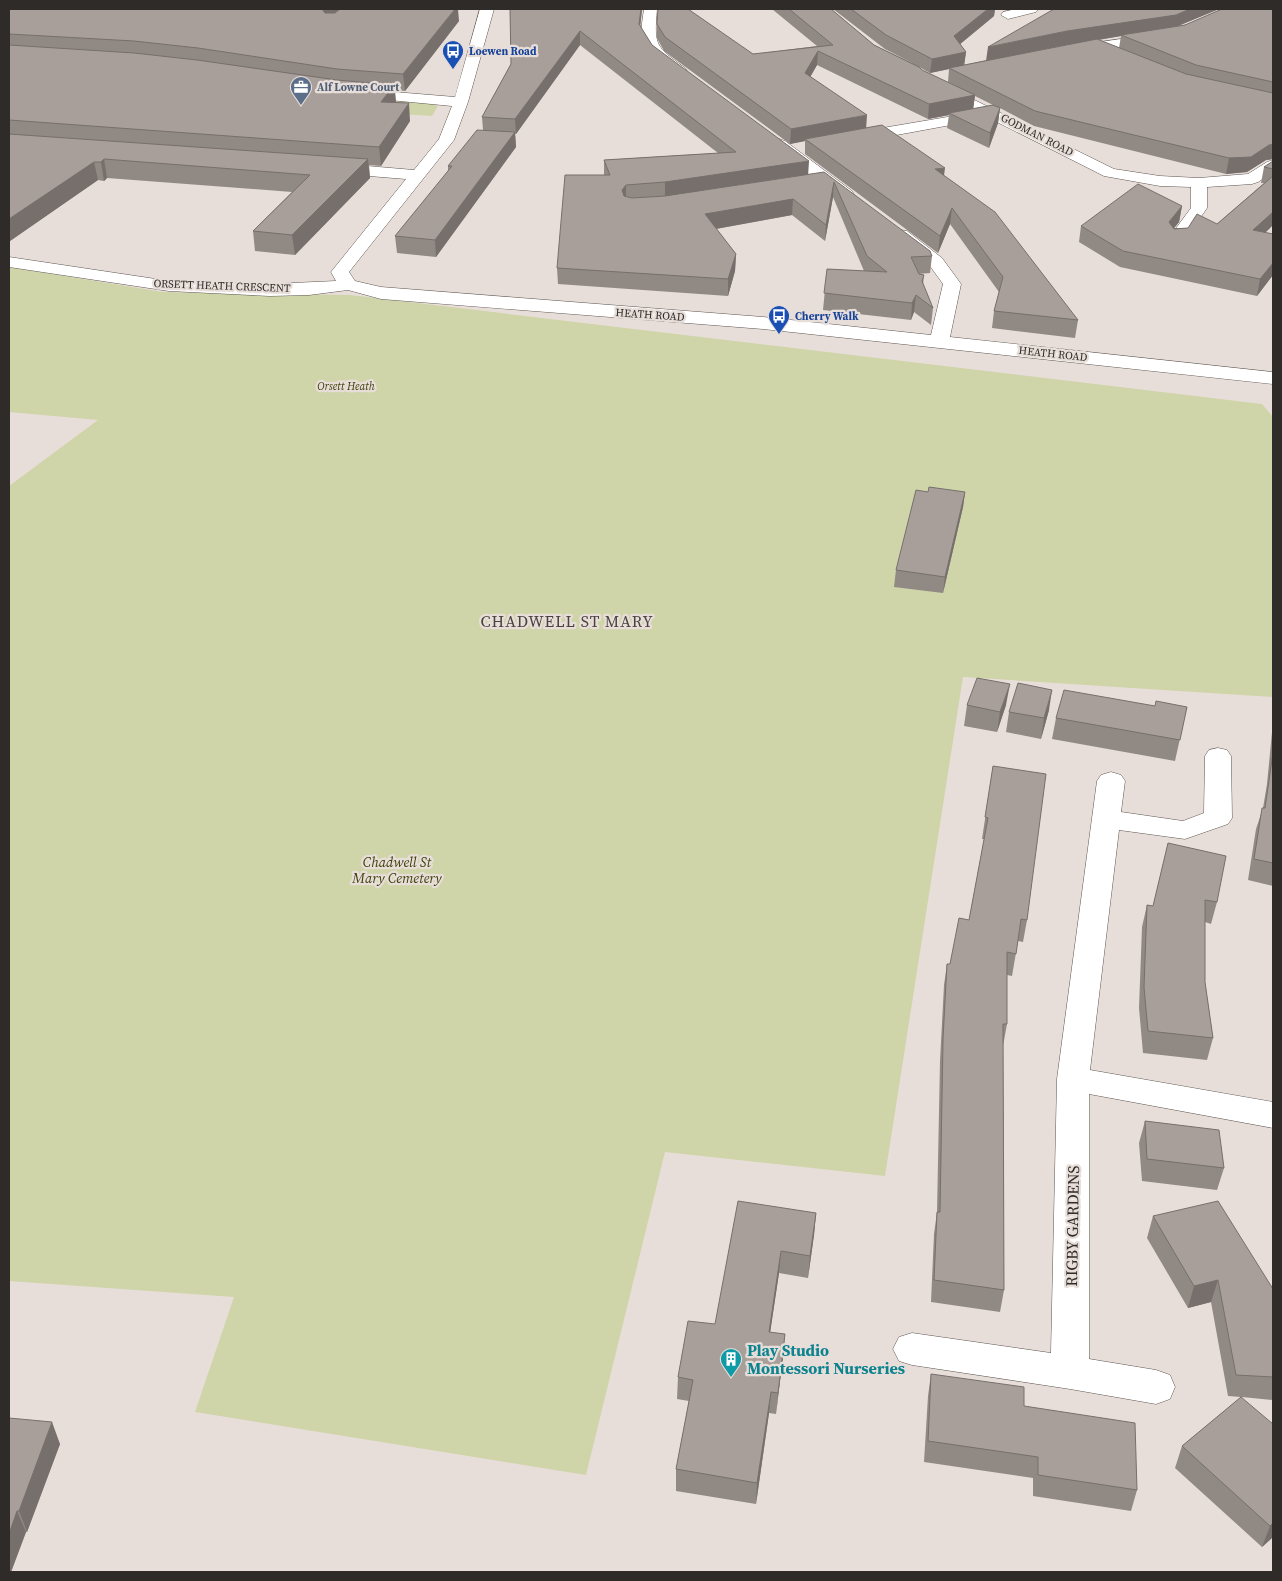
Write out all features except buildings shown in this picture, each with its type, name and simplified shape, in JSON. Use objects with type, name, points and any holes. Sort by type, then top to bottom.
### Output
[{"type":"street","points":[[348,285],[340,272],[446,140],[461,102],[487,9]]},
{"type":"street","points":[[650,9],[648,38],[658,54],[696,83]]},
{"type":"street","points":[[1056,53],[1170,36]]},
{"type":"street","points":[[1094,46],[1125,57]]},
{"type":"street","name":"GODMAN ROAD","points":[[953,75],[926,80],[1110,172],[1160,181],[1199,183],[1252,179],[1273,165]]},
{"type":"street","points":[[348,92],[461,102]]},
{"type":"street","points":[[834,142],[995,113]]},
{"type":"street","points":[[765,134],[859,204]]},
{"type":"street","points":[[787,150],[806,147]]},
{"type":"street","points":[[312,167],[419,175]]},
{"type":"street","points":[[809,184],[828,181]]},
{"type":"street","points":[[1177,239],[1199,208],[1199,183]]},
{"type":"street","points":[[890,227],[936,262],[952,284],[939,342]]},
{"type":"street","name":"ORSETT HEATH CRESCENT","points":[[9,262],[169,286],[270,290],[348,285]]},
{"type":"street","name":"HEATH ROAD","points":[[348,285],[381,293],[762,323],[1273,378]]},
{"type":"street","points":[[1108,819],[1185,830],[1218,818],[1218,756]]},
{"type":"street","name":"RIGBY GARDENS","points":[[1070,1372],[1073,1079],[1108,819],[1111,782]]},
{"type":"street","points":[[1073,1079],[1273,1115]]},
{"type":"street","points":[[912,1350],[1070,1372],[1156,1387]]},
{"type":"green space","points":[[278,89],[431,103],[438,106],[432,116],[341,110]]},
{"type":"green space","name":"Chadwell St Mary Cemetery","points":[[9,267],[163,292],[350,295],[1262,404],[1273,417],[1273,697],[963,677],[885,1176],[665,1152],[586,1475],[195,1412],[234,1297],[9,1281],[9,486],[98,420],[9,412]]},
{"type":"place","name":"Loewen Road","points":[[453,70]]},
{"type":"place","name":"Alf Lowne Court","points":[[301,106]]},
{"type":"place","name":"Cherry Walk","points":[[779,335]]},
{"type":"place","name":"Play Studio Montessori Nurseries","points":[[731,1378]]},
{"type":"district","name":"CHADWELL ST MARY","points":[[567,621]]},
{"type":"park label","name":"Orsett Heath","points":[[346,386]]}]
